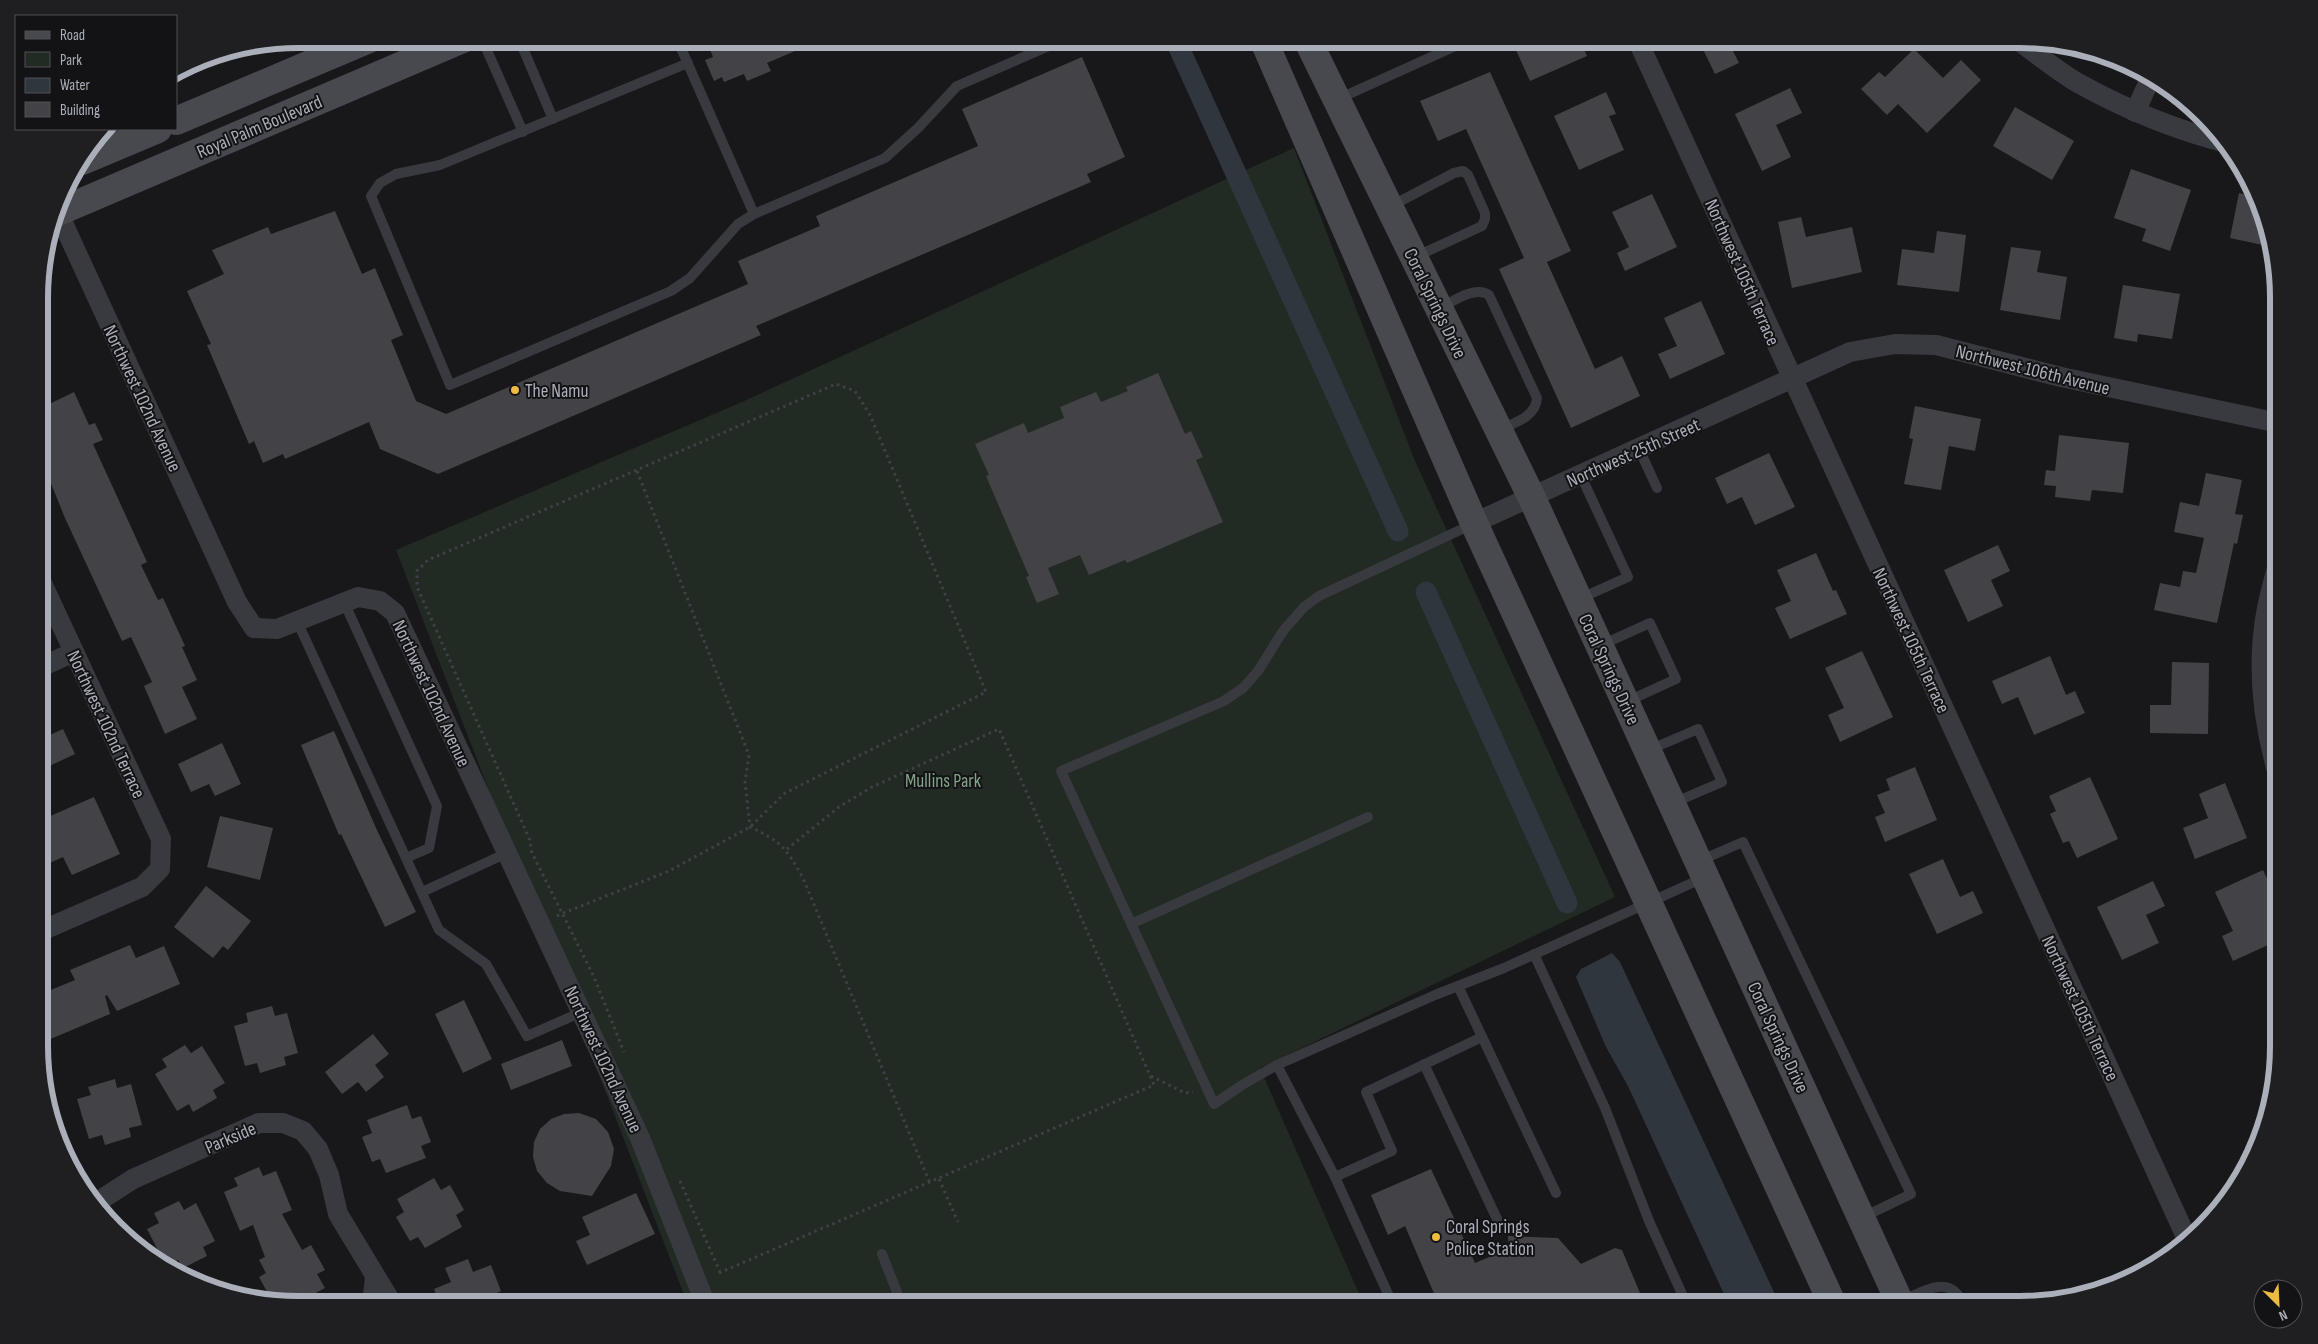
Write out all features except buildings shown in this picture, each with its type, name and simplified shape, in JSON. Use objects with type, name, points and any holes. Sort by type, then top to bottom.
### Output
[{"type":"main road","name":"Royal Palm Boulevard","points":[[178,120],[348,48]]},
{"type":"main road","name":"Royal Palm Boulevard","points":[[64,209],[441,48]]},
{"type":"main road","points":[[1267,48],[1474,524],[1830,1296]]},
{"type":"main road","name":"Coral Springs Drive","points":[[1311,48],[1532,498],[1897,1296]]},
{"type":"main road","points":[[91,157],[156,130]]},
{"type":"street","name":"Northwest 105th Terrace","points":[[1641,48],[2185,1235]]},
{"type":"street","points":[[2029,48],[2077,82],[2135,112],[2214,140]]},
{"type":"street","points":[[2135,112],[2148,83]]},
{"type":"street","name":"Northwest 102nd Avenue","points":[[60,219],[237,602],[254,628],[277,629],[358,597],[380,600],[394,613],[640,1138],[702,1296]]},
{"type":"street","name":"Northwest 106th Avenue","points":[[1792,380],[1850,352],[1896,344],[1936,345],[2061,377],[2270,422]]},
{"type":"street","name":"Northwest 25th Street","points":[[1474,524],[1792,380]]},
{"type":"street","name":"Northwest 102nd Terrace","points":[[48,596],[161,839],[160,869],[142,887],[48,928]]},
{"type":"street","points":[[2270,598],[2267,610],[2262,676],[2270,746]]},
{"type":"street","points":[[48,664],[74,652]]},
{"type":"street","name":"Parkside","points":[[100,1200],[134,1179],[259,1123],[284,1123],[303,1131],[318,1149],[329,1175],[338,1214],[387,1296]]},
{"type":"street","points":[[373,1296],[375,1277]]},
{"type":"lane","points":[[486,48],[524,132]]},
{"type":"lane","points":[[523,48],[553,119]]},
{"type":"lane","points":[[682,48],[754,214]]},
{"type":"lane","points":[[688,63],[440,165],[396,174],[380,183],[371,196],[450,385],[671,291],[690,278],[738,224],[754,214],[885,158],[918,128],[957,86],[1044,48]]},
{"type":"lane","points":[[1336,100],[1451,48]]},
{"type":"lane","points":[[1389,207],[1454,174],[1463,171],[1468,175],[1484,213],[1485,219],[1482,226],[1414,258]]},
{"type":"lane","points":[[1439,308],[1463,296],[1479,291],[1489,295],[1537,398],[1537,405],[1531,413],[1499,430]]},
{"type":"lane","points":[[1639,449],[1657,488]]},
{"type":"lane","points":[[1578,600],[1628,577],[1581,476]]},
{"type":"lane","points":[[1474,524],[1319,596],[1304,607],[1283,631],[1258,671],[1243,688],[1224,701],[1061,771],[1214,1104],[1277,1065],[1648,903],[1743,842],[1911,1194],[1861,1218]]},
{"type":"lane","points":[[344,602],[437,806],[429,848],[406,858]]},
{"type":"lane","points":[[297,621],[439,930],[486,964],[527,1036],[582,1012]]},
{"type":"lane","points":[[1599,646],[1650,623],[1676,679],[1625,702]]},
{"type":"lane","points":[[1647,750],[1698,729],[1702,737],[1722,782],[1672,804]]},
{"type":"lane","points":[[1131,924],[1368,817]]},
{"type":"lane","points":[[422,892],[507,853]]},
{"type":"lane","points":[[1534,954],[1605,1108],[1649,1221],[1683,1296]]},
{"type":"lane","points":[[1458,986],[1556,1193]]},
{"type":"lane","points":[[1335,1177],[1392,1151],[1366,1092],[1482,1037]]},
{"type":"lane","points":[[1424,1064],[1497,1219]]},
{"type":"lane","points":[[1277,1065],[1335,1177],[1389,1296]]},
{"type":"lane","points":[[882,1254],[898,1296]]},
{"type":"lane","points":[[1915,1296],[1933,1288],[1946,1286],[1958,1292],[1960,1296]]},
{"type":"path","points":[[540,922],[561,914],[669,871],[750,827],[785,793],[986,692],[870,414],[855,391],[836,384],[428,560],[417,571],[417,587],[530,838],[532,854],[561,914],[594,977],[625,1054]]},
{"type":"path","points":[[637,471],[749,756],[745,782],[750,827]]},
{"type":"path","points":[[705,1296],[710,1278],[720,1272],[1154,1085],[999,729],[872,787],[839,807],[787,849]]},
{"type":"path","points":[[750,827],[768,835],[787,849],[804,878],[930,1183]]},
{"type":"path","points":[[1150,1076],[1185,1093],[1194,1092]]},
{"type":"path","points":[[678,1176],[720,1272]]},
{"type":"path","points":[[939,1179],[958,1222]]},
{"type":"green space","name":"Mullins Park","points":[[1294,148],[1415,461],[1615,897],[1260,1068],[1360,1296],[685,1296],[396,550],[742,402]]},
{"type":"water","points":[[1612,953],[1620,962],[1776,1296],[1725,1296],[1628,1086],[1606,1047],[1576,977],[1581,969]]},
{"type":"waterway","points":[[1179,48],[1398,531]]},
{"type":"waterway","points":[[1426,592],[1567,903]]},
{"type":"place","name":"The Namu","points":[[515,390]]},
{"type":"place","name":"Coral Springs Police Station","points":[[1436,1237]]}]
